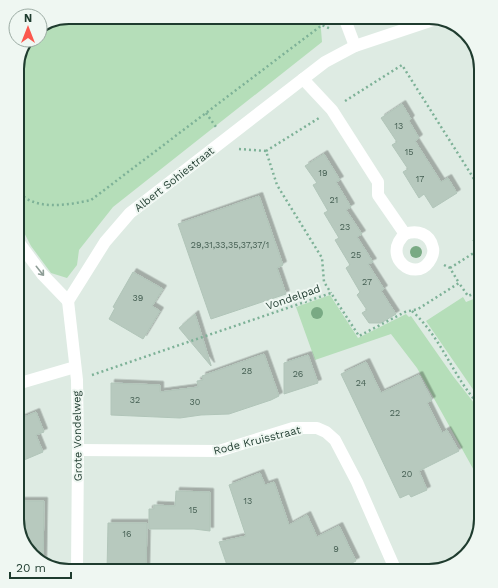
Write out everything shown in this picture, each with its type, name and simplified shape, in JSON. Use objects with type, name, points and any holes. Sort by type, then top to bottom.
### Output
[{"type":"street","points":[[347,24],[355,46]]},
{"type":"street","name":"Albert Sohiestraat","points":[[68,301],[105,242],[130,213],[325,62],[355,46],[421,24]]},
{"type":"street","points":[[303,79],[332,110],[378,182],[378,195],[405,234]]},
{"type":"street","points":[[416,232],[424,234],[431,240],[434,249],[432,258],[427,266],[418,269],[409,268],[401,264],[397,256],[396,247],[400,239],[405,234],[416,232]]},
{"type":"street","points":[[24,250],[42,274],[68,301]]},
{"type":"street","name":"Grote Vondelweg","points":[[68,301],[77,380],[77,564]]},
{"type":"street","points":[[24,382],[75,367]]},
{"type":"street","name":"Rode Kruisstraat","points":[[78,450],[220,451],[293,428],[317,428],[326,432],[334,440],[357,482],[393,564]]},
{"type":"path","points":[[24,197],[35,202],[65,206],[91,200],[322,25],[336,31],[355,46]]},
{"type":"path","points":[[236,149],[266,151],[402,65],[474,179]]},
{"type":"path","points":[[266,151],[277,185],[322,258],[324,282],[330,293]]},
{"type":"path","points":[[450,268],[474,253]]},
{"type":"path","points":[[432,258],[450,268],[468,296],[474,294]]},
{"type":"path","name":"Vondelpad","points":[[77,380],[330,293],[359,336],[405,312],[412,311],[459,283]]},
{"type":"path","points":[[412,311],[434,336],[454,370],[474,397]]},
{"type":"green space","points":[[69,24],[321,24],[322,42],[113,207],[79,250],[77,265],[67,278],[51,273],[31,246],[24,232],[24,66],[27,52],[30,48],[48,48],[48,30],[52,27]]},
{"type":"green space","points":[[330,295],[358,338],[406,314],[409,317],[411,316],[474,403],[474,470],[417,368],[391,334],[315,360],[296,307]]},
{"type":"green space","points":[[463,297],[466,302],[474,299],[474,391],[426,321]]},
{"type":"building","points":[[402,104],[411,119],[409,121],[419,138],[415,141],[441,182],[448,178],[457,193],[433,208],[424,194],[419,198],[403,172],[408,169],[392,145],[397,142],[381,118]]},
{"type":"building","points":[[324,154],[340,180],[336,182],[351,207],[346,210],[362,234],[357,237],[373,262],[368,264],[384,289],[381,291],[396,314],[381,323],[369,323],[362,313],[367,310],[357,295],[360,292],[346,268],[350,265],[335,240],[339,238],[324,213],[328,211],[313,185],[317,183],[305,166]]},
{"type":"building","points":[[259,196],[283,265],[277,268],[286,294],[211,319],[178,224]]},
{"type":"building","points":[[133,272],[163,289],[152,306],[160,311],[143,339],[109,319],[115,308],[113,307]]},
{"type":"building","points":[[195,314],[211,365],[211,366],[179,328]]},
{"type":"building","points":[[264,354],[279,396],[271,400],[229,414],[201,415],[180,418],[111,415],[111,383],[160,385],[160,392],[198,387],[197,381],[203,380],[202,376]]},
{"type":"building","points":[[308,355],[318,383],[284,394],[284,363]]},
{"type":"building","points":[[366,362],[381,393],[419,375],[432,400],[427,403],[442,433],[447,430],[459,451],[419,471],[427,490],[411,497],[409,494],[400,498],[341,374]]},
{"type":"building","points":[[36,412],[44,432],[36,435],[43,452],[24,460],[24,417]]},
{"type":"building","points":[[260,473],[265,485],[274,482],[289,525],[307,515],[317,537],[339,526],[356,561],[350,564],[227,564],[219,542],[246,536],[229,485]]},
{"type":"building","points":[[176,491],[210,492],[210,531],[194,529],[149,529],[149,509],[154,509],[154,505],[175,506]]},
{"type":"building","points":[[24,501],[44,501],[43,555],[33,546],[26,533],[24,525]]},
{"type":"building","points":[[108,523],[147,523],[146,564],[107,564]]}]
